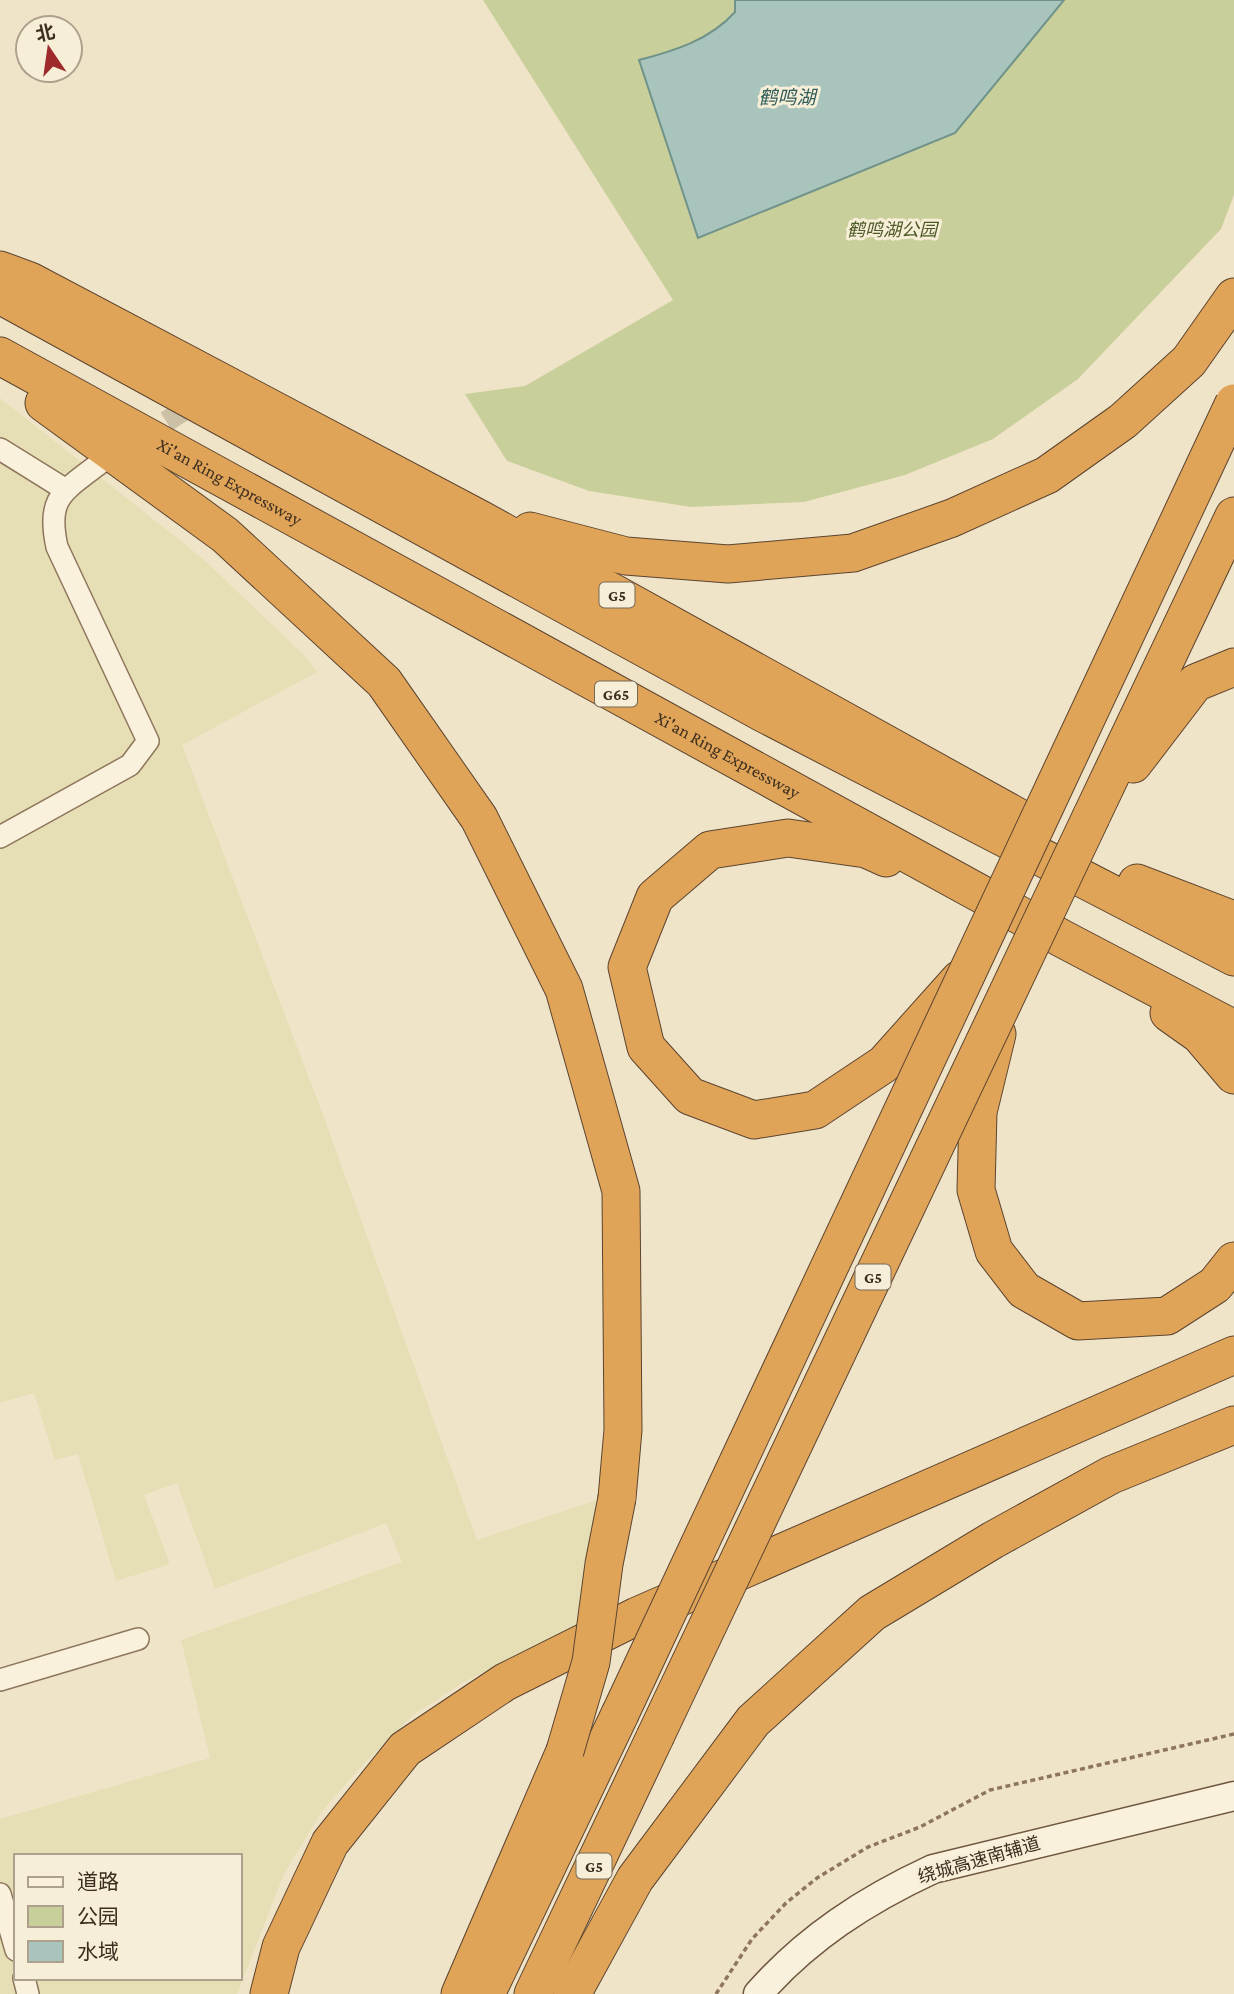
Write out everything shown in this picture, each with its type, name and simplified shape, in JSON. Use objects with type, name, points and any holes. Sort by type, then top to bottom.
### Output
[{"type":"highway","name":"G5","points":[[0,270],[30,281],[480,519],[1146,888],[1234,920]]},
{"type":"highway","points":[[0,296],[761,712],[1234,957]]},
{"type":"highway","points":[[480,519],[626,556],[728,564],[853,553],[952,518],[1047,475],[1123,421],[1189,361],[1234,297]]},
{"type":"highway","name":"Xi'an Ring Expressway","points":[[0,356],[1063,939],[1234,1029]]},
{"type":"highway","points":[[0,373],[225,535],[384,682],[479,818],[564,989],[621,1192],[624,1430],[617,1498],[604,1564],[591,1662],[565,1751],[460,1994]]},
{"type":"highway","points":[[486,1994],[620,1714],[1234,403]]},
{"type":"highway","points":[[1091,817],[1234,516]]},
{"type":"highway","name":"G5","points":[[533,1994],[1091,817],[1195,683],[1234,667]]},
{"type":"highway","points":[[970,968],[884,1064],[815,1110],[754,1120],[690,1096],[646,1047],[627,967],[655,897],[710,850],[788,838],[866,849],[1063,939],[1200,1035],[1234,1075]]},
{"type":"highway","points":[[1005,999],[978,1112],[976,1190],[994,1251],[1024,1290],[1078,1321],[1167,1316],[1215,1285],[1234,1261]]},
{"type":"highway","points":[[269,1994],[281,1947],[330,1843],[405,1749],[505,1682],[637,1616],[1234,1355]]},
{"type":"highway","points":[[572,1994],[635,1879],[753,1721],[872,1613],[993,1540],[1111,1475],[1234,1424]]},
{"type":"street","points":[[0,449],[66,490]]},
{"type":"street","points":[[0,837],[130,765],[148,741],[57,547],[52,510],[66,490],[100,463]]},
{"type":"street","points":[[0,1680],[138,1639]]},
{"type":"street","name":"绕城高速南辅道","points":[[758,1994],[813,1940],[889,1889],[933,1869],[1234,1796]]},
{"type":"street","points":[[0,1894],[14,1943]]},
{"type":"path","points":[[716,1994],[752,1939],[786,1903],[817,1878],[868,1847],[920,1828],[990,1790],[1234,1734]]},
{"type":"shaded area","points":[[0,398],[201,557],[306,657],[317,672],[182,745],[322,1112],[477,1540],[600,1499],[590,1620],[464,1682],[413,1715],[362,1766],[322,1811],[284,1874],[237,1994],[0,1994],[0,1819],[210,1758],[181,1640],[402,1562],[386,1523],[215,1589],[177,1483],[144,1495],[170,1564],[116,1581],[78,1454],[55,1460],[34,1393],[0,1403]]},
{"type":"green space","name":"鹤鸣湖公园","points":[[483,0],[1234,0],[1234,195],[1221,229],[1078,379],[993,439],[905,475],[804,502],[691,507],[589,491],[507,461],[465,394],[525,386],[673,300]]},
{"type":"water","name":"鹤鸣湖","points":[[735,0],[1064,0],[955,133],[698,238],[639,60],[703,37],[735,12]]},
{"type":"tunnel","points":[[140,438],[202,399]]}]
